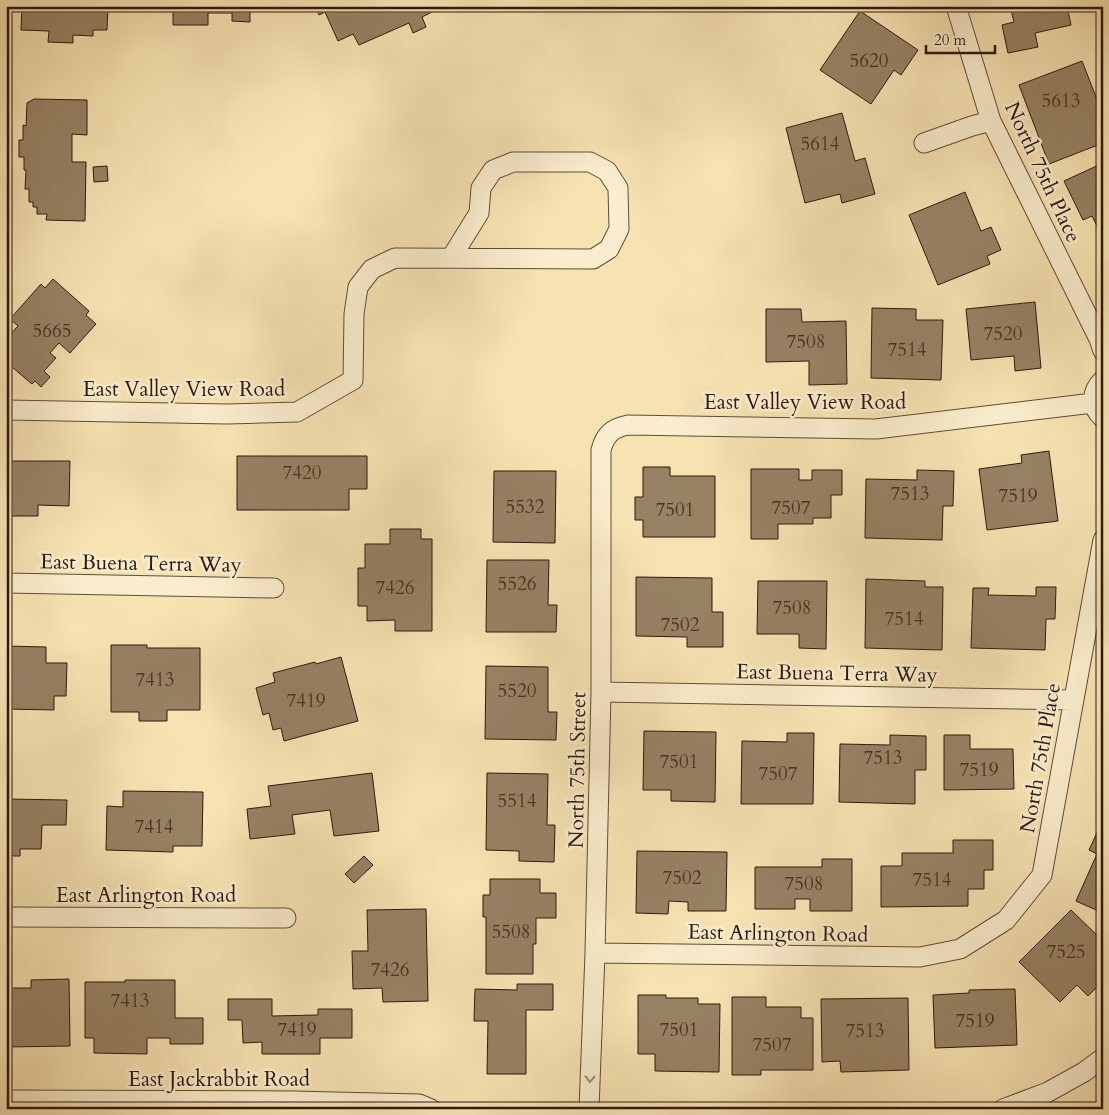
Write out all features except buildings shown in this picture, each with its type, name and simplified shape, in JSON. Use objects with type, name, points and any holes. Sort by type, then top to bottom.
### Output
[{"type":"street","name":"North 75th Place","points":[[956,6],[992,121],[1099,339],[1103,351]]},
{"type":"street","points":[[924,143],[992,121]]},
{"type":"street","points":[[513,162],[590,162],[607,171],[618,188],[619,229],[609,249],[593,259],[451,258],[479,213],[481,188],[493,170],[513,162]]},
{"type":"street","name":"East Valley View Road","points":[[6,410],[227,414],[298,412],[353,380],[354,314],[358,287],[372,269],[395,258],[451,258]]},
{"type":"street","points":[[1098,410],[1093,395],[1103,380]]},
{"type":"street","name":"East Valley View Road","points":[[608,434],[617,427],[628,425],[876,429],[1098,410]]},
{"type":"street","name":"North 75th Street","points":[[589,1109],[595,953],[601,692],[601,450],[608,434]]},
{"type":"street","name":"North 75th Place","points":[[960,949],[1006,920],[1042,874],[1103,540]]},
{"type":"street","name":"East Buena Terra Way","points":[[6,584],[274,588]]},
{"type":"street","name":"East Buena Terra Way","points":[[601,692],[1073,700]]},
{"type":"street","name":"East Arlington Road","points":[[6,917],[286,918]]},
{"type":"street","name":"East Arlington Road","points":[[595,953],[920,957],[960,949]]},
{"type":"street","points":[[1003,1109],[1048,1092],[1084,1072],[1103,1058]]},
{"type":"street","name":"East Jackrabbit Road","points":[[6,1100],[419,1104],[431,1109]]}]
